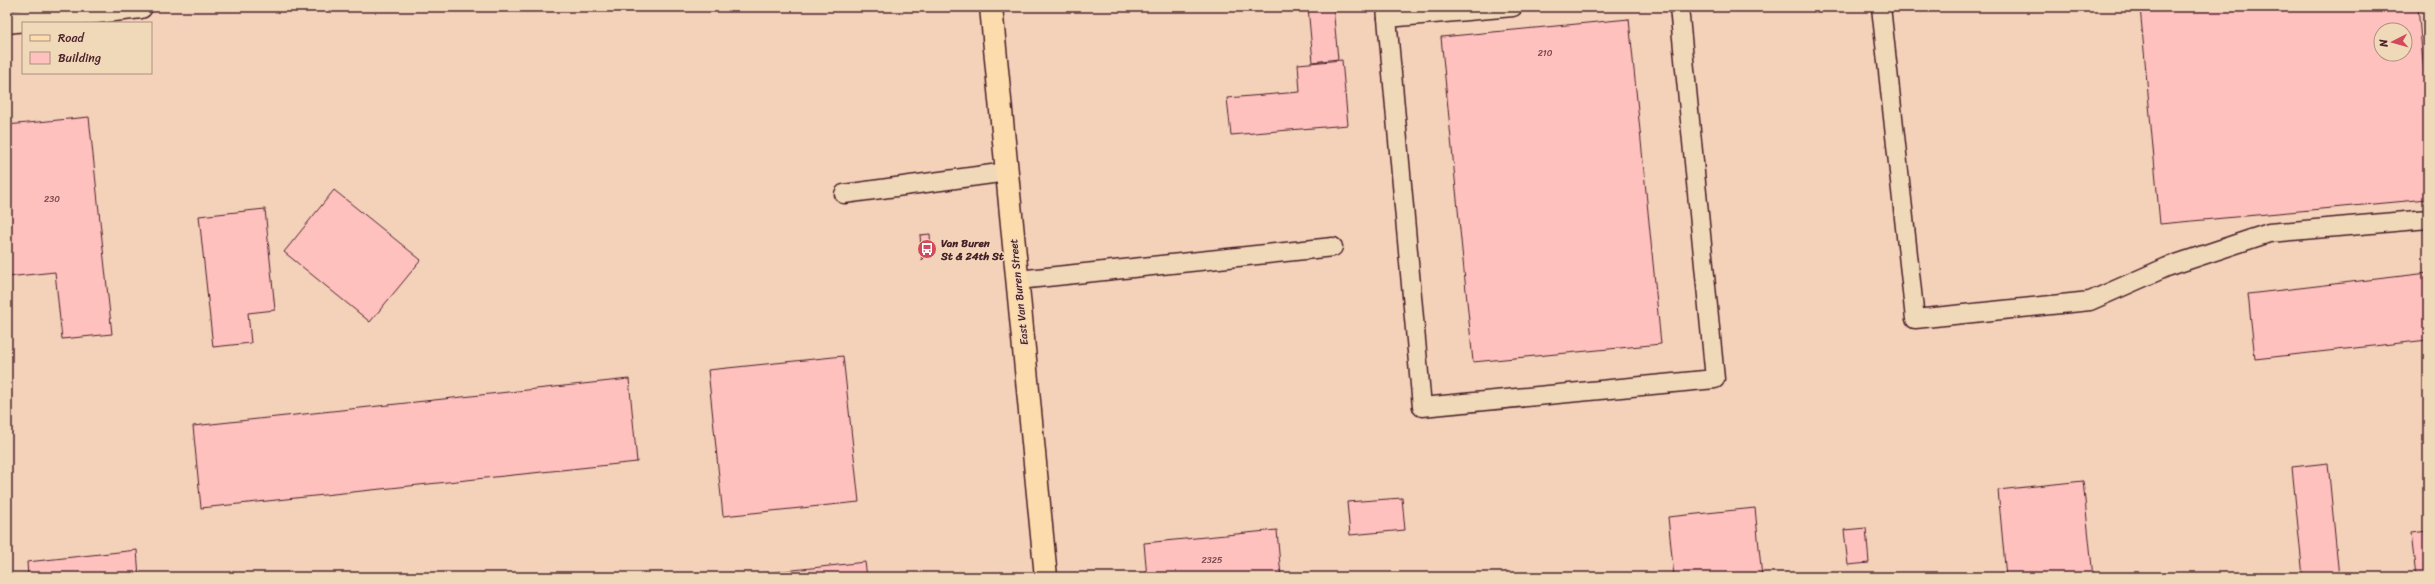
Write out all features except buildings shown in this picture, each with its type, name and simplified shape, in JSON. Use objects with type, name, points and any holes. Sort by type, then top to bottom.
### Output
[{"type":"main road","points":[[7,22],[141,7]]},
{"type":"main road","name":"East Van Buren Street","points":[[991,7],[1046,577]]},
{"type":"lane","points":[[1513,7],[1386,13],[1422,407],[1715,379],[1679,7]]},
{"type":"lane","points":[[1881,7],[1915,319],[2090,301],[2174,265],[2269,233],[2428,219]]},
{"type":"lane","points":[[844,194],[1007,172]]},
{"type":"lane","points":[[1018,280],[1333,247]]},
{"type":"place","name":"Van Buren St & 24th St","points":[[927,249]]}]
